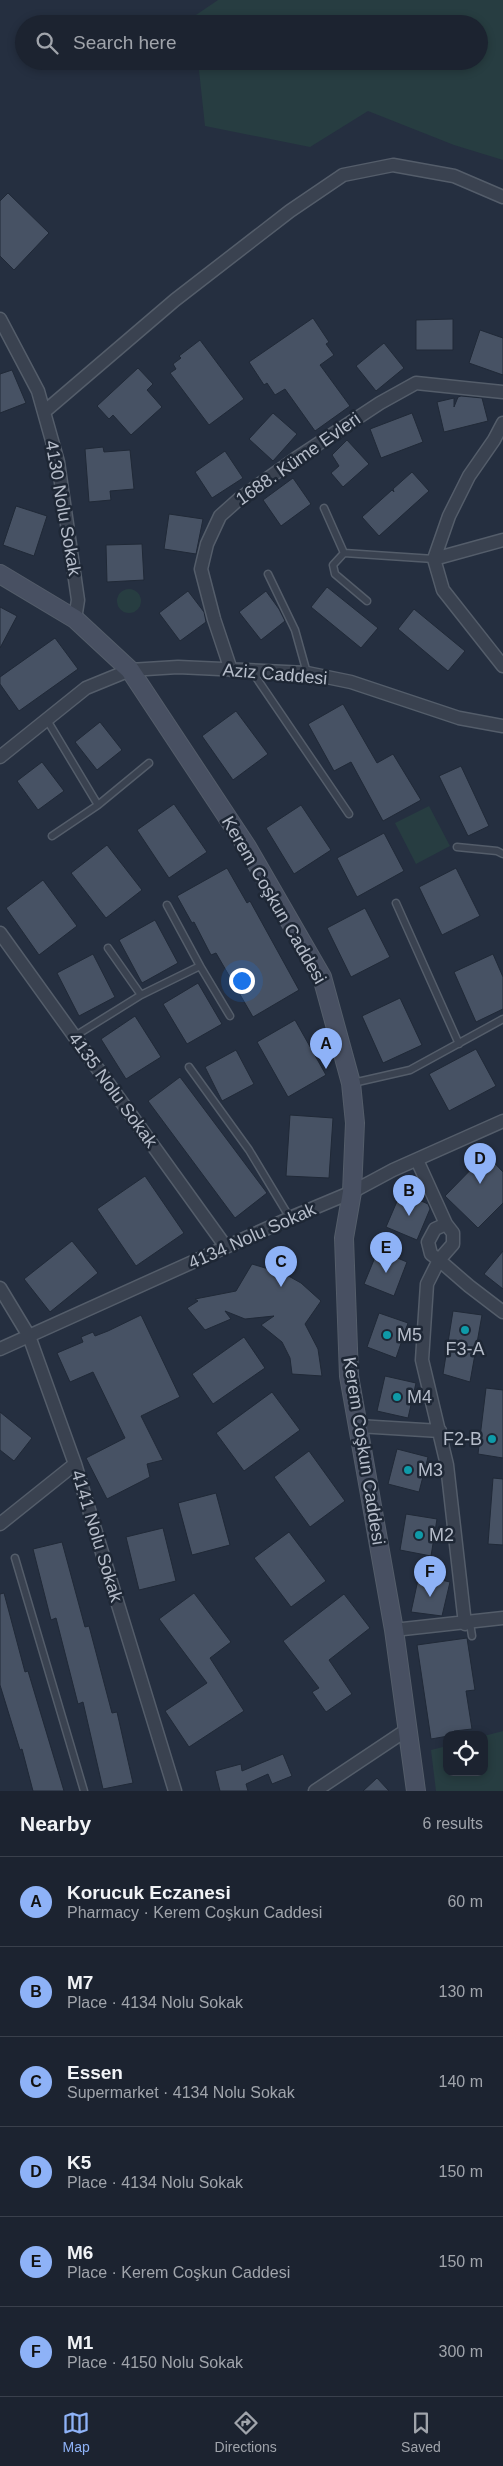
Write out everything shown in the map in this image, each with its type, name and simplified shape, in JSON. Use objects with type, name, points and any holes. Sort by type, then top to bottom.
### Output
[{"type":"street","points":[[44,412],[175,300],[290,211],[343,175],[393,165],[454,176],[503,197]]},
{"type":"street","name":"4130 Nolu Sokak","points":[[0,318],[38,391],[58,462],[78,600],[75,619]]},
{"type":"street","name":"1688. Küme Evleri","points":[[231,670],[200,569],[220,516],[239,499],[295,459],[380,402],[416,384],[503,392]]},
{"type":"street","points":[[503,423],[469,476],[449,516],[434,559],[443,590],[503,666]]},
{"type":"street","points":[[434,559],[503,540]]},
{"type":"street","name":"Kerem Coşkun Caddesi","points":[[0,574],[75,619],[130,670],[247,847],[322,977],[351,1083],[355,1123],[352,1192],[344,1238],[349,1376],[394,1630],[416,1791]]},
{"type":"street","name":"Aziz Caddesi","points":[[0,757],[86,688],[130,670],[178,667],[307,673],[351,682],[459,718],[503,726]]},
{"type":"street","name":"4135 Nolu Sokak","points":[[0,933],[226,1247]]},
{"type":"street","name":"4134 Nolu Sokak","points":[[0,1349],[290,1218],[352,1192],[503,1121]]},
{"type":"street","points":[[417,1160],[446,1224],[453,1234],[453,1244],[439,1260],[427,1284],[422,1360],[440,1431],[448,1475],[469,1627]]},
{"type":"street","points":[[446,1224],[435,1229],[428,1242],[431,1254],[503,1312]]},
{"type":"street","name":"4141 Nolu Sokak","points":[[0,1288],[30,1336],[74,1464],[175,1791]]},
{"type":"street","points":[[358,1426],[440,1431]]},
{"type":"street","points":[[0,1524],[74,1464]]},
{"type":"street","points":[[394,1630],[469,1627],[503,1618]]},
{"type":"street","points":[[315,1791],[408,1729]]},
{"type":"lane","points":[[324,508],[344,553]]},
{"type":"lane","points":[[367,601],[334,574],[332,565],[344,553],[434,559]]},
{"type":"lane","points":[[268,574],[295,630],[307,673]]},
{"type":"lane","points":[[250,669],[349,814]]},
{"type":"lane","points":[[47,720],[98,805]]},
{"type":"lane","points":[[52,836],[98,805],[149,763]]},
{"type":"lane","points":[[457,846],[497,851],[503,854]]},
{"type":"lane","points":[[396,903],[458,1044]]},
{"type":"lane","points":[[167,905],[230,1016]]},
{"type":"lane","points":[[108,948],[141,995]]},
{"type":"lane","points":[[75,1036],[141,995],[200,966]]},
{"type":"lane","points":[[351,1083],[410,1070],[503,1020]]},
{"type":"lane","points":[[189,1067],[249,1150],[290,1218]]},
{"type":"lane","points":[[15,1558],[84,1791]]},
{"type":"green space","points":[[218,0],[503,0],[503,160],[454,145],[368,111],[310,147],[205,126],[199,70],[488,70],[488,15],[196,15]]},
{"type":"green space","points":[[129,589],[138,592],[141,601],[138,610],[129,613],[120,610],[117,601],[120,592]]},
{"type":"green space","points":[[429,806],[450,846],[416,864],[395,823]]},
{"type":"green space","points":[[503,1731],[503,1791],[436,1791],[431,1750],[443,1747],[443,1776],[488,1776],[488,1735]]},
{"type":"building","points":[[8,193],[49,233],[14,270],[0,256],[0,201]]},
{"type":"building","points":[[313,318],[329,342],[326,344],[334,355],[320,365],[350,406],[315,431],[285,389],[275,395],[267,383],[264,385],[249,362]]},
{"type":"building","points":[[453,319],[453,350],[416,350],[416,320]]},
{"type":"building","points":[[480,330],[503,338],[503,375],[469,363]]},
{"type":"building","points":[[200,340],[244,399],[209,425],[170,373],[176,369],[173,364],[181,358],[179,356]]},
{"type":"building","points":[[384,343],[404,368],[376,391],[356,366]]},
{"type":"building","points":[[138,368],[153,384],[147,390],[162,407],[131,435],[113,415],[109,419],[97,406]]},
{"type":"building","points":[[12,370],[26,403],[0,413],[0,374]]},
{"type":"building","points":[[458,397],[482,398],[488,421],[444,432],[437,402],[454,398],[454,407]]},
{"type":"building","points":[[273,413],[297,434],[273,461],[249,439]]},
{"type":"building","points":[[412,413],[423,442],[381,458],[370,429]]},
{"type":"building","points":[[347,440],[369,464],[343,487],[331,473],[339,466],[332,455]]},
{"type":"building","points":[[103,447],[104,452],[130,450],[134,489],[110,491],[111,500],[89,502],[85,449]]},
{"type":"building","points":[[225,451],[243,478],[212,498],[195,472]]},
{"type":"building","points":[[412,472],[429,491],[379,536],[362,517],[392,490],[394,492],[393,489]]},
{"type":"building","points":[[293,478],[311,504],[281,526],[263,500]]},
{"type":"building","points":[[16,506],[47,516],[34,556],[3,545]]},
{"type":"building","points":[[169,514],[203,519],[196,554],[164,549]]},
{"type":"building","points":[[142,544],[144,580],[107,582],[106,545]]},
{"type":"building","points":[[327,587],[378,628],[361,648],[311,607]]},
{"type":"building","points":[[188,591],[204,612],[206,622],[180,641],[159,613]]},
{"type":"building","points":[[266,591],[285,621],[261,640],[239,612]]},
{"type":"building","points":[[0,607],[17,616],[0,648]]},
{"type":"building","points":[[414,609],[465,651],[448,671],[398,629]]},
{"type":"building","points":[[55,638],[78,669],[19,711],[0,684],[0,677]]},
{"type":"building","points":[[343,704],[377,763],[393,754],[421,800],[383,821],[351,762],[334,771],[308,724]]},
{"type":"building","points":[[236,711],[268,754],[233,780],[202,736]]},
{"type":"building","points":[[100,722],[122,750],[97,770],[75,742]]},
{"type":"building","points":[[42,762],[64,791],[38,810],[17,781]]},
{"type":"building","points":[[461,766],[489,826],[468,836],[439,776]]},
{"type":"building","points":[[174,804],[207,852],[169,878],[137,830]]},
{"type":"building","points":[[301,805],[331,850],[294,874],[266,828]]},
{"type":"building","points":[[384,833],[404,871],[357,897],[337,858]]},
{"type":"building","points":[[107,845],[142,890],[106,918],[71,873]]},
{"type":"building","points":[[227,868],[247,903],[250,901],[299,990],[253,1017],[216,953],[211,955],[194,922],[192,923],[177,896]]},
{"type":"building","points":[[456,868],[480,916],[442,935],[419,887]]},
{"type":"building","points":[[43,880],[77,926],[39,955],[6,908]]},
{"type":"building","points":[[365,908],[390,957],[351,977],[327,928]]},
{"type":"building","points":[[155,920],[178,963],[142,983],[119,940]]},
{"type":"building","points":[[93,954],[115,997],[79,1016],[57,973]]},
{"type":"building","points":[[493,954],[503,977],[503,1009],[476,1022],[454,972]]},
{"type":"building","points":[[198,983],[222,1024],[187,1044],[163,1004]]},
{"type":"building","points":[[400,998],[422,1045],[383,1063],[362,1016]]},
{"type":"building","points":[[135,1016],[161,1057],[126,1079],[101,1039]]},
{"type":"building","points":[[295,1020],[326,1075],[288,1097],[257,1042]]},
{"type":"building","points":[[476,1049],[496,1086],[449,1111],[429,1074]]},
{"type":"building","points":[[236,1050],[254,1084],[222,1101],[205,1067]]},
{"type":"building","points":[[180,1077],[267,1193],[235,1218],[148,1101]]},
{"type":"building","points":[[290,1115],[333,1118],[329,1178],[286,1176]]},
{"type":"building","points":[[486,1154],[503,1172],[503,1203],[478,1228],[445,1196]]},
{"type":"building","points":[[145,1176],[184,1233],[136,1266],[97,1209]]},
{"type":"building","points":[[401,1192],[428,1204],[430,1209],[417,1240],[386,1227]]},
{"type":"building","points":[[72,1241],[98,1273],[50,1312],[24,1279]]},
{"type":"building","points":[[378,1250],[407,1262],[394,1296],[364,1284]]},
{"type":"building","points":[[503,1251],[503,1289],[484,1274]]},
{"type":"building","points":[[252,1264],[285,1274],[301,1283],[321,1301],[305,1324],[318,1349],[322,1376],[292,1374],[290,1358],[282,1342],[261,1325],[274,1316],[245,1319],[225,1311],[231,1319],[205,1330],[187,1308],[198,1301],[195,1299],[236,1291]]},
{"type":"building","points":[[453,1311],[482,1315],[470,1382],[443,1374]]},
{"type":"building","name":"M5","points":[[379,1313],[408,1323],[396,1358],[367,1347]]},
{"type":"building","points":[[141,1315],[180,1397],[141,1416],[163,1460],[147,1464],[150,1477],[107,1499],[86,1458],[125,1438],[93,1372],[70,1382],[57,1353],[83,1342],[81,1337],[93,1332],[95,1336]]},
{"type":"building","points":[[244,1337],[265,1368],[213,1404],[192,1374]]},
{"type":"building","name":"M4","points":[[385,1376],[416,1383],[408,1418],[377,1411]]},
{"type":"building","points":[[486,1388],[503,1390],[503,1458],[478,1454]]},
{"type":"building","points":[[272,1392],[300,1430],[244,1471],[216,1433]]},
{"type":"building","points":[[0,1412],[32,1438],[14,1461],[0,1450]]},
{"type":"building","name":"M3","points":[[397,1449],[428,1457],[419,1492],[388,1484]]},
{"type":"building","points":[[309,1451],[345,1501],[310,1527],[274,1477]]},
{"type":"building","points":[[493,1478],[503,1479],[503,1545],[488,1544]]},
{"type":"building","points":[[216,1493],[230,1545],[192,1555],[178,1503]]},
{"type":"building","name":"M2","points":[[406,1514],[437,1519],[431,1556],[400,1550]]},
{"type":"building","points":[[163,1528],[176,1581],[139,1590],[126,1537]]},
{"type":"building","points":[[289,1532],[326,1581],[291,1607],[254,1558]]},
{"type":"building","points":[[62,1542],[85,1627],[89,1626],[112,1713],[117,1712],[133,1783],[103,1789],[83,1702],[78,1704],[56,1618],[51,1620],[33,1549]]},
{"type":"building","points":[[419,1575],[450,1582],[442,1616],[411,1612]]},
{"type":"building","points":[[4,1593],[25,1672],[28,1671],[64,1791],[33,1791],[22,1749],[20,1750],[0,1685],[0,1594]]},
{"type":"building","points":[[194,1593],[231,1642],[210,1658],[244,1711],[189,1747],[165,1711],[207,1683],[159,1619]]},
{"type":"building","points":[[344,1594],[370,1628],[329,1660],[352,1694],[326,1712],[312,1692],[319,1688],[283,1641]]},
{"type":"building","points":[[467,1638],[475,1690],[466,1691],[472,1729],[443,1731],[443,1737],[431,1739],[417,1645]]},
{"type":"building","points":[[283,1754],[292,1776],[272,1784],[268,1774],[246,1784],[248,1791],[220,1791],[215,1771],[241,1764],[242,1771]]},
{"type":"building","points":[[377,1778],[389,1791],[363,1791]]},
{"type":"place","name":"Korucuk Eczanesi","points":[[326,1069]]},
{"type":"place","name":"K5","points":[[480,1184]]},
{"type":"place","name":"M7","points":[[409,1216]]},
{"type":"place","name":"M6","points":[[386,1273]]},
{"type":"place","name":"Essen","points":[[281,1287]]},
{"type":"place","name":"F3-A","points":[[465,1330]]},
{"type":"place","name":"M5","points":[[387,1335]]},
{"type":"place","name":"M4","points":[[397,1397]]},
{"type":"place","name":"F2-B","points":[[492,1439]]},
{"type":"place","name":"M3","points":[[408,1470]]},
{"type":"place","name":"M2","points":[[419,1535]]},
{"type":"place","name":"M1","points":[[430,1597]]}]
